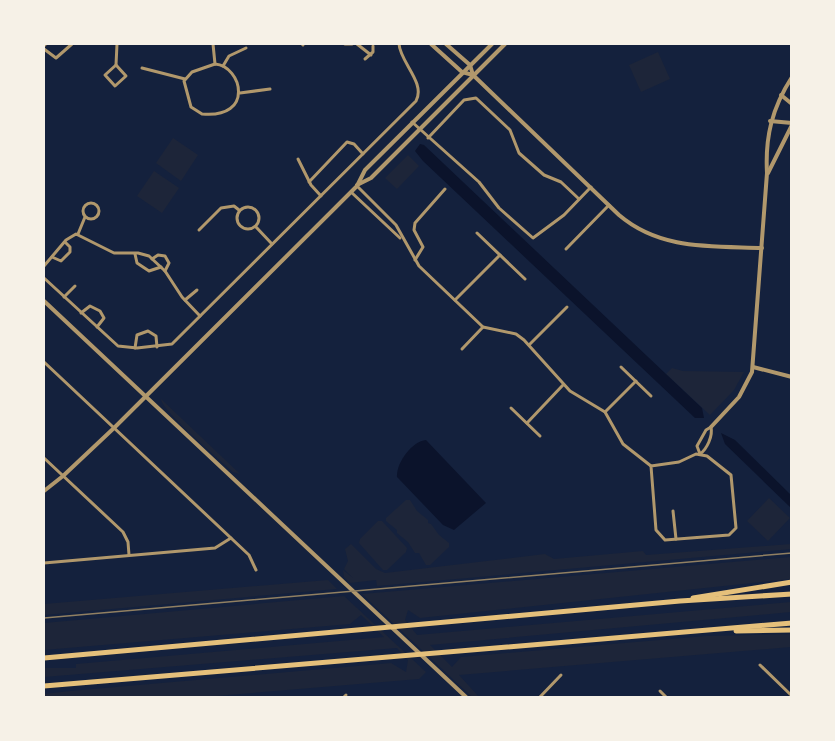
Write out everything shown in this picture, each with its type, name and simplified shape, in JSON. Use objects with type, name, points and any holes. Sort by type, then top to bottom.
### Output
[{"type":"highway","points":[[681,601],[713,593],[792,582]]},
{"type":"highway","points":[[44,658],[422,626],[681,601],[792,594]]},
{"type":"highway","points":[[44,686],[792,623]]},
{"type":"highway","points":[[719,630],[792,630]]},
{"type":"street","points":[[44,46],[56,58],[72,44]]},
{"type":"street","points":[[116,65],[126,76],[115,86],[105,75],[116,65],[117,44]]},
{"type":"street","points":[[213,44],[215,64]]},
{"type":"street","points":[[345,44],[352,44]]},
{"type":"street","points":[[357,44],[371,55]]},
{"type":"street","points":[[44,278],[117,345],[135,348],[171,344],[419,96],[417,84],[401,54],[399,44]]},
{"type":"street","points":[[431,44],[462,72],[473,75],[636,228],[658,239],[762,248]]},
{"type":"street","points":[[446,44],[470,65],[473,75]]},
{"type":"street","points":[[357,186],[365,170],[492,44]]},
{"type":"street","points":[[44,491],[114,428],[357,186],[371,178],[505,44]]},
{"type":"street","points":[[365,59],[371,55],[374,46]]},
{"type":"street","points":[[223,66],[229,56],[246,48]]},
{"type":"street","points":[[215,64],[223,66],[240,93],[238,102],[230,108],[202,114],[191,107],[185,79],[197,69],[215,64]]},
{"type":"street","points":[[142,68],[185,79]]},
{"type":"street","points":[[700,454],[697,446],[706,430],[744,390],[753,367],[767,173],[766,151],[770,121],[781,94],[792,77]]},
{"type":"street","points":[[240,93],[270,89]]},
{"type":"street","points":[[781,94],[792,104]]},
{"type":"street","points":[[428,138],[466,99],[476,98],[510,130],[516,149],[526,159],[544,175],[561,182],[579,199]]},
{"type":"street","points":[[767,173],[792,124],[770,121]]},
{"type":"street","points":[[412,122],[479,182],[499,208],[532,237],[537,237],[551,222],[560,218],[591,187]]},
{"type":"street","points":[[309,182],[347,142],[351,142],[363,154]]},
{"type":"street","points":[[298,159],[309,182],[321,196]]},
{"type":"street","points":[[357,186],[396,225],[415,260],[483,327],[517,335],[530,345],[563,385],[577,397],[605,412],[623,444],[651,466],[680,462],[700,454],[705,450],[712,433],[711,427]]},
{"type":"street","points":[[415,260],[423,249],[414,230],[416,221],[445,189]]},
{"type":"street","points":[[351,192],[402,239]]},
{"type":"street","points":[[44,266],[65,242],[78,234],[85,217],[85,206],[90,203],[98,206],[100,211],[97,218],[89,220],[85,217]]},
{"type":"street","points":[[566,249],[609,205]]},
{"type":"street","points":[[199,230],[224,207],[234,206],[239,210]]},
{"type":"street","points":[[239,210],[247,207],[257,212],[259,220],[256,227]]},
{"type":"street","points":[[239,210],[237,221],[245,228],[256,227]]},
{"type":"street","points":[[256,227],[272,244]]},
{"type":"street","points":[[477,233],[525,279]]},
{"type":"street","points":[[78,234],[114,253],[135,253],[152,258],[200,316]]},
{"type":"street","points":[[52,257],[61,261],[70,252],[70,247],[65,242]]},
{"type":"street","points":[[135,253],[137,262],[148,271],[161,267]]},
{"type":"street","points":[[152,258],[161,255],[166,258],[169,263],[165,271]]},
{"type":"street","points":[[455,300],[500,255]]},
{"type":"street","points":[[64,297],[75,286]]},
{"type":"street","points":[[185,300],[197,290]]},
{"type":"street","points":[[44,301],[467,698]]},
{"type":"street","points":[[81,313],[90,306],[99,310],[104,318],[97,327]]},
{"type":"street","points":[[530,345],[567,307]]},
{"type":"street","points":[[462,349],[483,327]]},
{"type":"street","points":[[135,348],[137,335],[148,331],[156,336],[158,347]]},
{"type":"street","points":[[44,362],[249,555],[256,570]]},
{"type":"street","points":[[621,367],[651,396]]},
{"type":"street","points":[[753,367],[792,378]]},
{"type":"street","points":[[605,412],[636,381]]},
{"type":"street","points":[[526,423],[563,385]]},
{"type":"street","points":[[511,408],[540,436]]},
{"type":"street","points":[[651,466],[656,532],[665,540],[729,535],[736,526],[731,475],[707,456],[700,454]]},
{"type":"street","points":[[44,458],[123,532],[128,542],[129,555]]},
{"type":"street","points":[[674,511],[676,539]]},
{"type":"street","points":[[44,563],[218,548],[231,538]]},
{"type":"street","points":[[760,665],[792,696]]},
{"type":"street","points":[[539,698],[561,675]]},
{"type":"street","points":[[660,691],[667,698]]},
{"type":"shaded area","points":[[658,52],[670,79],[641,92],[629,65]]},
{"type":"shaded area","points":[[173,138],[198,155],[181,181],[156,163]]},
{"type":"shaded area","points":[[420,144],[424,145],[702,408],[704,418],[695,418],[423,161],[415,151]]},
{"type":"shaded area","points":[[408,155],[419,166],[397,189],[385,178]]},
{"type":"shaded area","points":[[154,171],[179,188],[162,213],[137,196]]},
{"type":"shaded area","points":[[672,368],[683,371],[744,372],[734,390],[710,415],[666,374]]},
{"type":"shaded area","points":[[161,399],[240,474],[233,472],[192,435],[163,405]]},
{"type":"shaded area","points":[[721,433],[735,440],[791,495],[791,508],[725,444]]},
{"type":"shaded area","points":[[426,440],[486,503],[454,530],[443,525],[397,477],[399,465],[410,448]]},
{"type":"shaded area","points":[[769,498],[790,518],[768,541],[747,521]]},
{"type":"shaded area","points":[[406,500],[410,500],[417,511],[449,543],[449,547],[430,565],[426,565],[419,553],[415,553],[408,542],[386,521],[386,518]]},
{"type":"shaded area","points":[[378,521],[382,521],[407,548],[406,552],[387,570],[383,570],[359,543],[360,539]]},
{"type":"shaded area","points":[[351,544],[376,569],[385,573],[545,554],[554,559],[643,551],[646,555],[791,544],[792,549],[377,586],[376,580],[350,583],[344,577],[343,570],[353,578],[344,569],[348,561],[345,549]]},
{"type":"shaded area","points":[[791,557],[791,579],[420,618],[408,610],[405,620],[417,635],[791,602],[791,612],[430,645],[452,667],[461,657],[706,636],[791,634],[791,647],[459,675],[479,697],[472,697],[362,594]]},
{"type":"shaded area","points":[[328,580],[337,589],[44,615],[44,604]]},
{"type":"shaded area","points":[[344,596],[426,672],[419,679],[204,697],[44,697],[44,694],[70,691],[391,663],[406,672],[408,660],[397,648],[44,677],[44,668],[76,668],[76,664],[384,637],[361,615],[350,624],[44,650],[44,623]]},
{"type":"railway","points":[[44,618],[792,553]]}]
